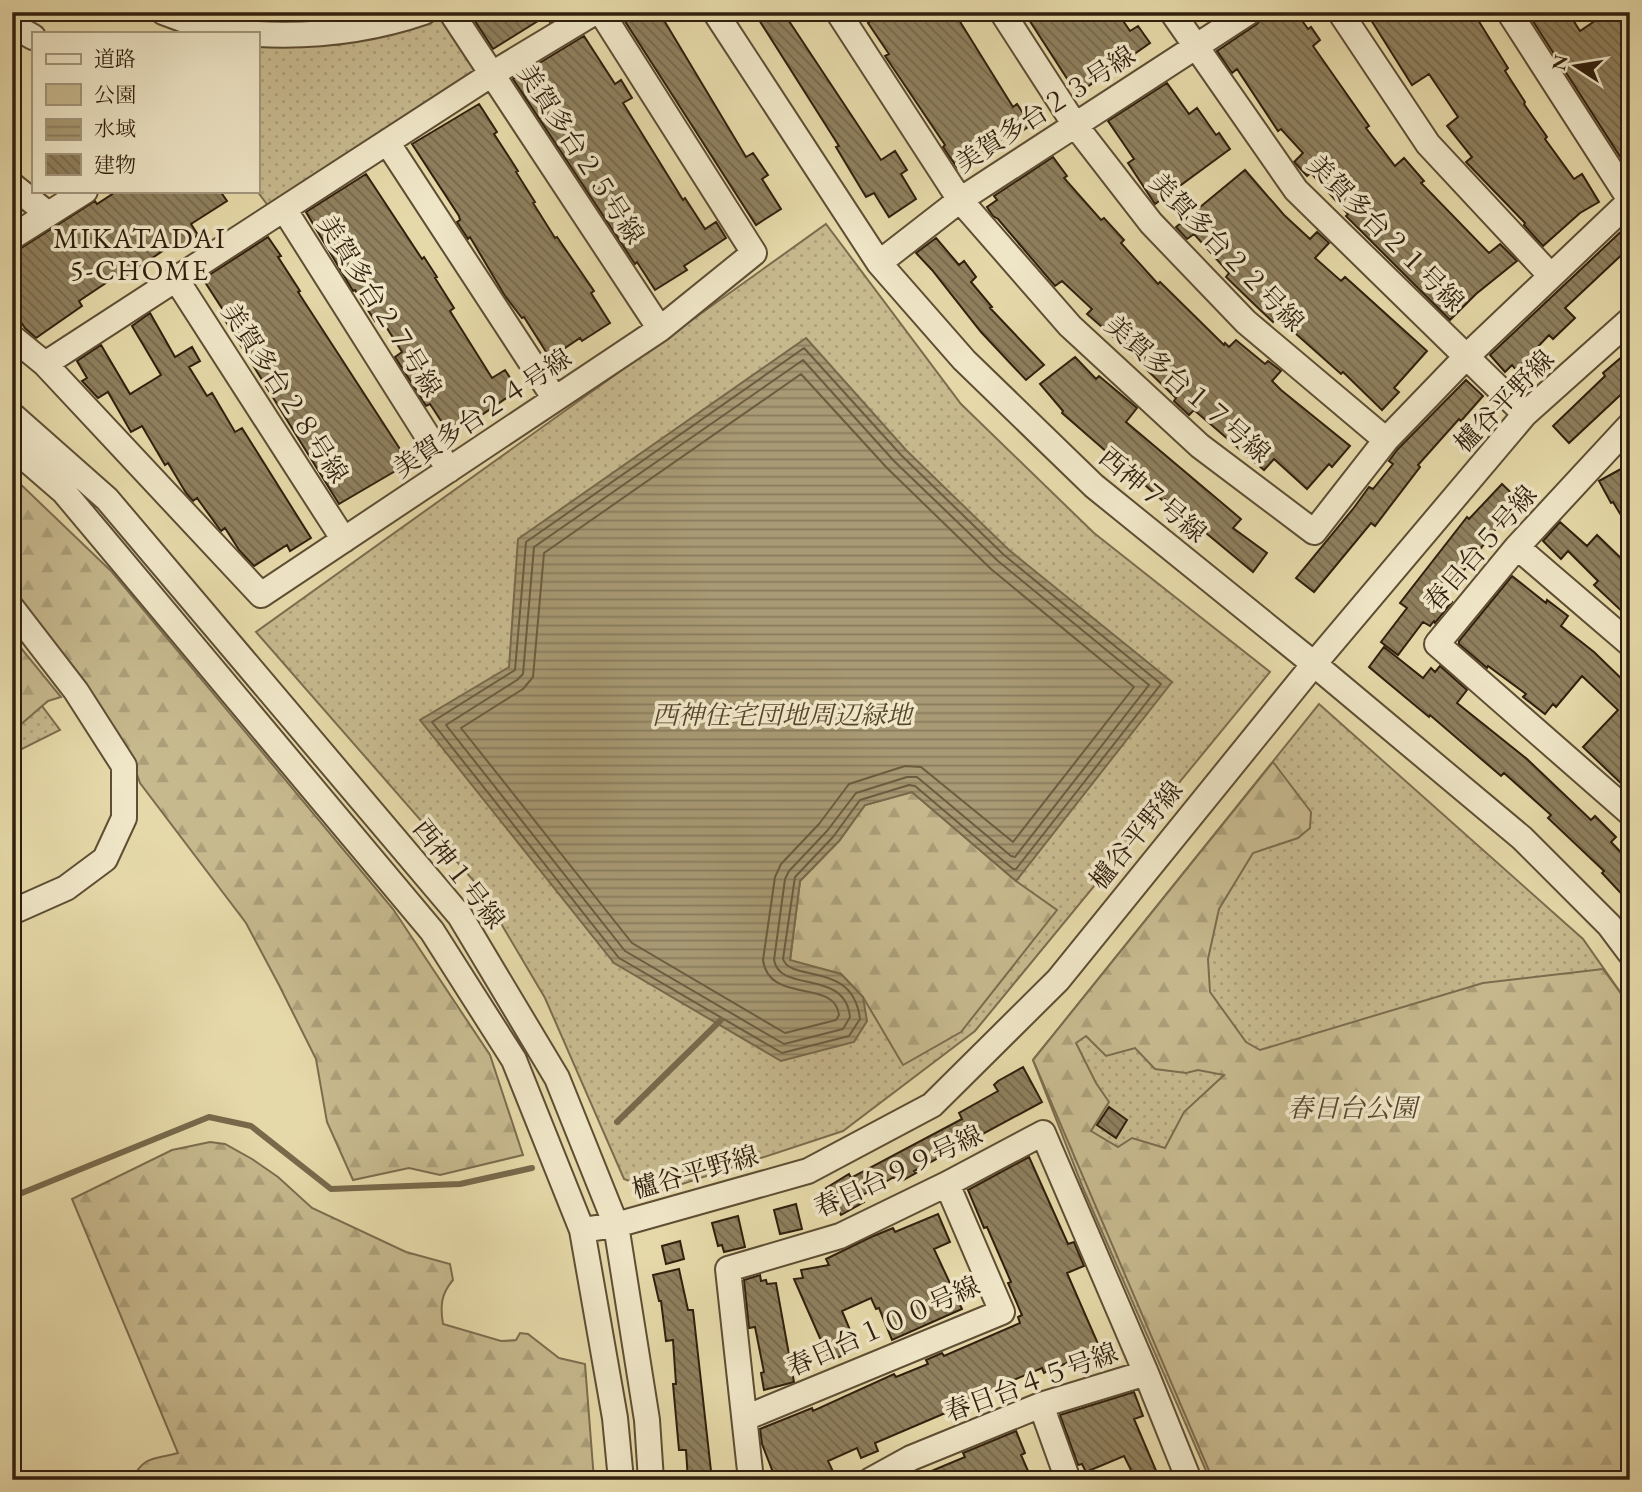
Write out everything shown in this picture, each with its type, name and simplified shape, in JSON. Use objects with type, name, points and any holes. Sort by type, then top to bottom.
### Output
[{"type":"street","points":[[163,12],[208,31],[230,32]]},
{"type":"street","points":[[259,34],[333,34],[388,24],[424,12]]},
{"type":"street","name":"美賀多台２５号線","points":[[451,12],[660,329]]},
{"type":"street","points":[[45,364],[492,74],[595,12]]},
{"type":"street","name":"美賀多台２４号線","points":[[12,337],[45,364],[261,595],[660,329],[754,253],[601,12]]},
{"type":"street","name":"西神７号線","points":[[715,12],[879,263],[964,360],[1094,486],[1314,664],[1522,838],[1609,925],[1630,953]]},
{"type":"street","name":"美賀多台１７号線","points":[[838,12],[960,201],[1070,326],[1200,446],[1314,532],[1386,440],[1466,357],[1630,201]]},
{"type":"street","name":"美賀多台２２号線","points":[[1002,12],[1075,125],[1151,223],[1246,322],[1386,440]]},
{"type":"street","name":"美賀多台２１号線","points":[[1172,12],[1297,190],[1525,414]]},
{"type":"street","name":"美賀多台２３号線","points":[[879,263],[960,201],[1249,12]]},
{"type":"street","points":[[1340,12],[1428,144],[1550,276]]},
{"type":"street","points":[[1509,12],[1630,201]]},
{"type":"street","points":[[12,25],[32,36]]},
{"type":"street","points":[[387,142],[555,399]]},
{"type":"street","points":[[12,185],[48,214]]},
{"type":"street","points":[[12,237],[83,192]]},
{"type":"street","name":"美賀多台２７号線","points":[[284,209],[449,470]]},
{"type":"street","name":"美賀多台２８号線","points":[[176,279],[344,540]]},
{"type":"street","name":"櫨谷平野線","points":[[582,1230],[616,1226],[808,1171],[932,1105],[1058,980],[1314,664],[1525,414],[1630,320]]},
{"type":"street","name":"西神１号線","points":[[12,415],[107,499],[460,916],[558,1078],[616,1226],[647,1420],[650,1480]]},
{"type":"street","name":"春日台５号線","points":[[1630,425],[1517,547],[1437,644],[1630,813]]},
{"type":"street","points":[[12,447],[64,492],[432,931],[513,1060],[582,1230],[615,1418],[621,1480]]},
{"type":"street","points":[[1517,547],[1630,644]]},
{"type":"street","points":[[12,608],[76,691],[124,766],[124,818],[105,859],[66,888],[12,912]]},
{"type":"street","name":"春日台９９号線","points":[[751,1480],[728,1269],[841,1236],[1042,1133],[1146,1373]]},
{"type":"street","name":"春日台１００号線","points":[[745,1418],[1002,1312],[947,1184]]},
{"type":"street","name":"春日台４５号線","points":[[871,1480],[911,1458],[1041,1405],[1146,1373],[1188,1480]]},
{"type":"street","points":[[1041,1405],[1068,1480]]},
{"type":"green space","points":[[444,18],[475,66],[472,76],[269,207],[258,192],[259,45],[338,45]]},
{"type":"green space","name":"西神住宅団地周辺緑地","points":[[826,224],[961,404],[1094,533],[1270,672],[975,1031],[843,1131],[658,1192],[624,1179],[545,998],[480,888],[256,632]]},
{"type":"green space","points":[[12,476],[112,572],[393,909],[490,1055],[523,1155],[440,1175],[409,1168],[353,1180],[327,1122],[316,1059],[246,923],[140,783],[130,754],[12,598]]},
{"type":"green space","points":[[12,637],[61,697],[48,701],[12,732]]},
{"type":"green space","points":[[12,666],[60,730],[12,754]]},
{"type":"green space","name":"春日台公園","points":[[1319,704],[1583,939],[1630,1006],[1630,1480],[1210,1480],[1083,1188],[1033,1060]]},
{"type":"green space","name":"春日台公園","points":[[1273,762],[1311,812],[1310,828],[1298,838],[1253,853],[1219,909],[1208,959],[1210,992],[1246,1042],[1260,1050],[1483,983],[1603,969],[1630,1006],[1630,1480],[1213,1480],[1033,1060]],"holes":[[[1086,1036],[1106,1056],[1135,1048],[1155,1069],[1186,1073],[1198,1070],[1224,1075],[1184,1112],[1165,1148],[1132,1138],[1118,1147],[1091,1131],[1109,1102],[1076,1043]]]},
{"type":"green space","points":[[912,792],[1016,881],[1057,910],[961,1032],[903,1065],[863,997],[841,974],[790,961],[800,881],[839,841],[865,805]]},
{"type":"green space","points":[[210,1142],[225,1144],[252,1159],[278,1177],[312,1208],[406,1252],[450,1264],[453,1280],[442,1301],[443,1324],[501,1341],[516,1340],[520,1333],[528,1334],[559,1358],[585,1364],[594,1480],[131,1480],[146,1462],[178,1453],[72,1199],[172,1150]]},
{"type":"water","points":[[806,338],[906,450],[1009,550],[1172,682],[1016,881],[912,792],[865,805],[839,841],[800,881],[790,960],[841,974],[863,997],[867,1021],[854,1042],[781,1061],[614,963],[420,720],[509,667],[518,539]]},
{"type":"building","points":[[489,12],[566,12],[550,22],[546,16],[493,49],[475,21]]},
{"type":"building","points":[[619,12],[659,12],[746,157],[753,153],[768,175],[762,179],[781,209],[756,225]]},
{"type":"building","points":[[754,12],[783,12],[881,160],[895,151],[907,170],[901,174],[916,199],[889,217],[874,193],[866,197],[836,147],[839,146]]},
{"type":"building","points":[[884,12],[954,12],[1013,107],[1017,104],[1031,125],[1007,141],[1004,138],[958,169],[943,147],[945,145],[885,56],[889,54],[868,23]]},
{"type":"building","points":[[1024,12],[1117,12],[1130,31],[1138,26],[1150,43],[1077,94]]},
{"type":"building","points":[[1267,12],[1296,12],[1320,40],[1313,46],[1369,126],[1366,128],[1395,166],[1404,158],[1424,181],[1421,183],[1489,253],[1500,244],[1517,261],[1476,294],[1450,320],[1346,216],[1348,214],[1311,173],[1307,176],[1294,162],[1303,153],[1281,129],[1278,131],[1237,69],[1232,73],[1217,51],[1257,24]]},
{"type":"building","points":[[1366,12],[1473,12],[1508,68],[1505,71],[1547,137],[1545,139],[1574,179],[1582,174],[1599,202],[1580,213],[1543,246],[1525,223],[1466,162],[1472,157],[1447,126],[1458,117],[1429,74],[1412,85]]},
{"type":"building","points":[[1527,12],[1568,12],[1580,31],[1608,12],[1630,12],[1630,172]]},
{"type":"building","points":[[584,36],[615,84],[621,80],[632,98],[623,103],[683,200],[685,198],[705,229],[716,222],[726,238],[684,266],[687,270],[655,290],[513,79]]},
{"type":"building","points":[[1167,83],[1189,114],[1197,108],[1216,135],[1219,133],[1230,149],[1155,204],[1128,163],[1134,159],[1108,121]]},
{"type":"building","points":[[479,104],[497,132],[494,134],[518,171],[516,172],[535,202],[533,203],[594,291],[591,293],[610,323],[582,341],[580,338],[550,358],[524,317],[522,318],[505,296],[470,237],[468,239],[457,222],[460,220],[459,216],[412,144]]},
{"type":"building","points":[[1053,157],[1067,176],[1064,178],[1101,220],[1104,218],[1124,240],[1121,243],[1158,284],[1160,282],[1224,345],[1225,343],[1229,347],[1236,340],[1265,364],[1268,361],[1281,371],[1272,381],[1350,446],[1332,467],[1329,464],[1307,489],[1274,459],[1264,470],[1194,410],[1189,415],[1147,370],[1149,368],[1087,314],[1092,309],[1062,281],[1055,286],[993,216],[987,207],[997,200],[994,196]]},
{"type":"building","points":[[1245,170],[1284,215],[1310,239],[1317,232],[1329,243],[1315,258],[1341,281],[1345,277],[1427,351],[1394,388],[1399,392],[1382,410],[1343,372],[1341,374],[1277,317],[1273,322],[1226,277],[1229,273],[1194,234],[1187,239],[1176,227]]},
{"type":"building","points":[[366,174],[422,259],[424,257],[437,277],[435,278],[454,308],[450,311],[492,378],[505,370],[518,390],[451,436],[430,404],[426,406],[395,357],[402,352],[380,317],[375,321],[355,290],[353,291],[306,212]]},
{"type":"building","points":[[115,192],[221,192],[227,201],[191,224],[198,235],[180,247],[176,242],[121,279],[118,275],[79,301],[82,306],[36,338],[12,309],[12,254],[95,201],[97,204]]},
{"type":"building","points":[[1630,223],[1630,247],[1565,308],[1575,318],[1553,339],[1549,335],[1516,370],[1512,365],[1505,372],[1490,355]]},
{"type":"building","points":[[268,237],[281,256],[278,257],[300,291],[298,292],[409,463],[339,504],[220,312],[223,310],[203,279]]},
{"type":"building","points":[[936,238],[959,265],[964,261],[976,277],[971,282],[992,307],[990,308],[1044,365],[1026,380],[981,332],[916,253]]},
{"type":"building","points":[[150,313],[175,357],[192,347],[200,361],[189,367],[207,396],[212,393],[235,432],[242,428],[311,538],[290,551],[287,545],[254,566],[239,550],[225,528],[221,531],[197,498],[193,501],[186,493],[168,463],[165,465],[142,426],[131,432],[108,392],[98,398],[82,381],[87,378],[77,361],[101,345],[130,394],[161,375],[132,326]]},
{"type":"building","points":[[1630,350],[1630,386],[1569,443],[1553,426],[1605,376],[1603,373]]},
{"type":"building","points":[[1075,357],[1096,379],[1099,376],[1137,408],[1126,422],[1241,519],[1233,528],[1267,553],[1253,572],[1165,499],[1163,501],[1062,413],[1040,384]]},
{"type":"building","points":[[1466,380],[1483,396],[1418,465],[1420,467],[1375,526],[1371,523],[1314,592],[1296,578],[1369,487],[1373,489],[1393,464],[1389,461],[1397,450]]},
{"type":"building","points":[[1630,464],[1630,530],[1599,481]]},
{"type":"building","points":[[1502,484],[1524,505],[1507,525],[1502,521],[1444,596],[1452,602],[1435,623],[1434,621],[1430,626],[1423,622],[1398,655],[1381,642],[1407,608],[1400,603],[1467,517],[1469,519]]},
{"type":"building","points":[[1560,522],[1587,546],[1597,535],[1630,567],[1630,619],[1594,585],[1598,581],[1568,551],[1561,559],[1543,541]]},
{"type":"building","points":[[1512,576],[1546,603],[1547,600],[1568,616],[1561,626],[1594,652],[1630,687],[1630,792],[1583,747],[1618,710],[1582,676],[1556,707],[1553,704],[1545,714],[1523,697],[1526,694],[1488,666],[1487,668],[1459,644]]},
{"type":"building","points":[[1384,647],[1423,678],[1431,668],[1435,672],[1440,666],[1467,690],[1457,703],[1527,759],[1591,820],[1595,816],[1616,837],[1611,842],[1630,862],[1630,903],[1602,873],[1604,871],[1548,818],[1551,815],[1504,773],[1501,776],[1369,667]]},
{"type":"building","points":[[1023,1067],[1042,1102],[914,1171],[916,1173],[898,1183],[894,1177],[861,1196],[864,1202],[841,1215],[826,1188],[849,1174],[851,1178],[962,1119],[959,1113],[998,1091],[994,1085],[998,1081]]},
{"type":"building","points":[[1109,1107],[1127,1120],[1116,1138],[1097,1125]]},
{"type":"building","points":[[1029,1157],[1068,1244],[1074,1242],[1084,1266],[1067,1273],[1102,1353],[1084,1360],[1083,1356],[1044,1373],[1042,1368],[1009,1382],[1011,1385],[875,1443],[878,1451],[861,1458],[857,1448],[828,1461],[837,1480],[776,1480],[762,1444],[760,1429],[812,1408],[813,1411],[894,1374],[896,1377],[928,1364],[926,1360],[942,1353],[944,1356],[1020,1323],[1018,1317],[1022,1315],[1008,1283],[1011,1282],[968,1190]]},
{"type":"building","points":[[796,1204],[802,1229],[780,1234],[774,1210]]},
{"type":"building","points":[[938,1214],[950,1242],[934,1249],[962,1309],[892,1340],[879,1308],[876,1309],[871,1298],[842,1311],[858,1349],[830,1361],[794,1279],[803,1278],[801,1270],[829,1265],[826,1259],[871,1237],[893,1228],[895,1232]]},
{"type":"building","points":[[738,1216],[745,1247],[724,1252],[722,1245],[718,1246],[712,1223]]},
{"type":"building","points":[[680,1241],[684,1259],[666,1264],[662,1246]]},
{"type":"building","points":[[679,1269],[688,1310],[693,1310],[712,1480],[688,1480],[686,1450],[679,1450],[673,1384],[676,1384],[673,1340],[666,1341],[661,1301],[653,1275]]},
{"type":"building","points":[[760,1275],[761,1281],[766,1280],[767,1284],[776,1283],[794,1382],[764,1390],[761,1373],[764,1372],[755,1327],[749,1328],[744,1280]]},
{"type":"building","points":[[1134,1392],[1143,1416],[1134,1419],[1160,1480],[1136,1480],[1124,1456],[1086,1472],[1082,1464],[1078,1465],[1060,1415]]},
{"type":"building","points":[[1016,1431],[1025,1453],[1021,1455],[1032,1480],[1007,1480],[1003,1472],[984,1480],[910,1480],[965,1457],[963,1453]]},
{"type":"waterway","points":[[617,1122],[721,1020]]},
{"type":"waterway","points":[[12,1197],[209,1117],[251,1126],[331,1189],[460,1184],[532,1168]]},
{"type":"district","name":"MIKATADAI 5-CHOME","points":[[140,254]]}]
